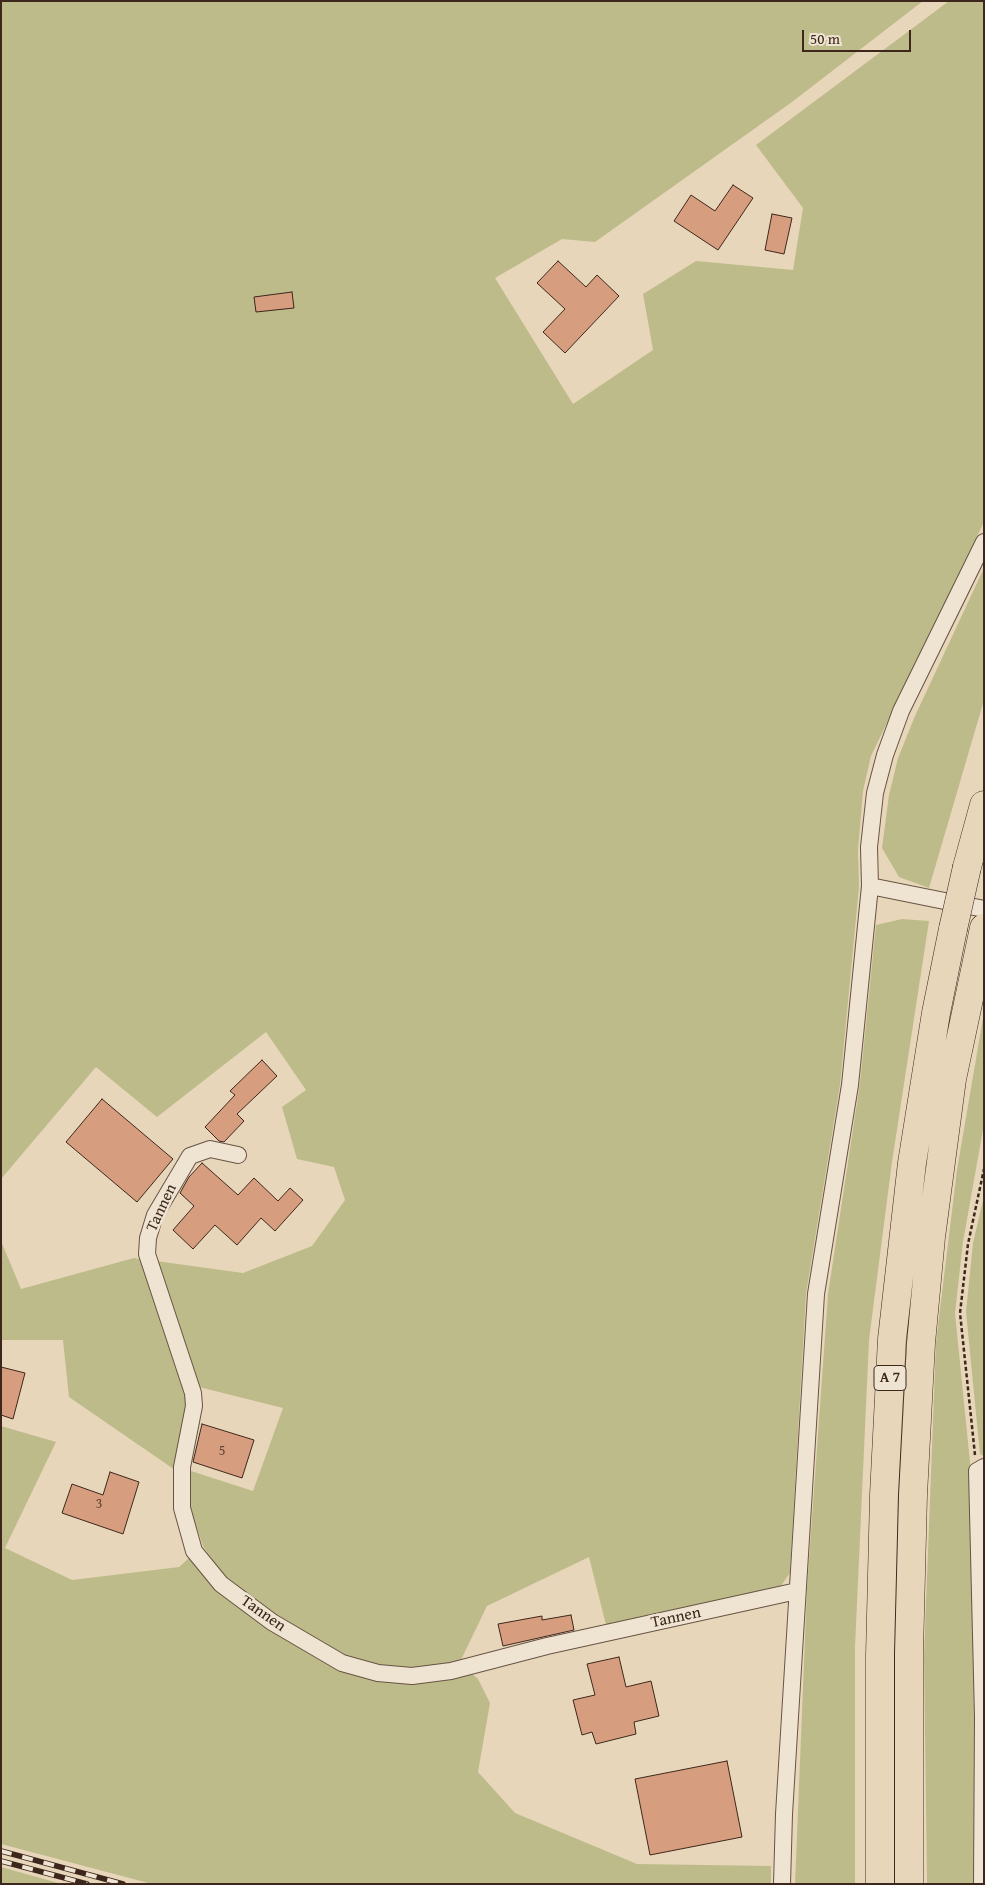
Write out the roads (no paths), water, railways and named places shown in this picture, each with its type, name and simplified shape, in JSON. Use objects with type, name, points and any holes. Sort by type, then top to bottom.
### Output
[{"type":"highway","name":"A 7","points":[[880,1884],[880,1655],[884,1495],[892,1339],[912,1163],[936,1013],[953,929],[984,805]]},
{"type":"highway","name":"A 7","points":[[909,1884],[909,1653],[913,1495],[921,1343],[931,1237],[952,1079],[983,932]]},
{"type":"street","points":[[782,1884],[784,1814],[816,1294],[850,1085],[870,886],[869,847],[876,793],[885,755],[901,711],[984,542]]},
{"type":"street","points":[[870,886],[984,909]]},
{"type":"street","name":"Tannen","points":[[238,1155],[210,1149],[190,1156],[155,1215],[148,1238],[148,1254],[193,1393],[194,1406],[182,1467],[182,1508],[194,1551],[221,1584],[272,1622],[342,1663],[378,1673],[412,1676],[452,1671],[547,1646],[798,1592]]},
{"type":"street","points":[[980,1469],[984,1717],[982,1884]]},
{"type":"railway","points":[[1,1851],[123,1884]]},
{"type":"railway","points":[[1,1861],[87,1884]]}]
